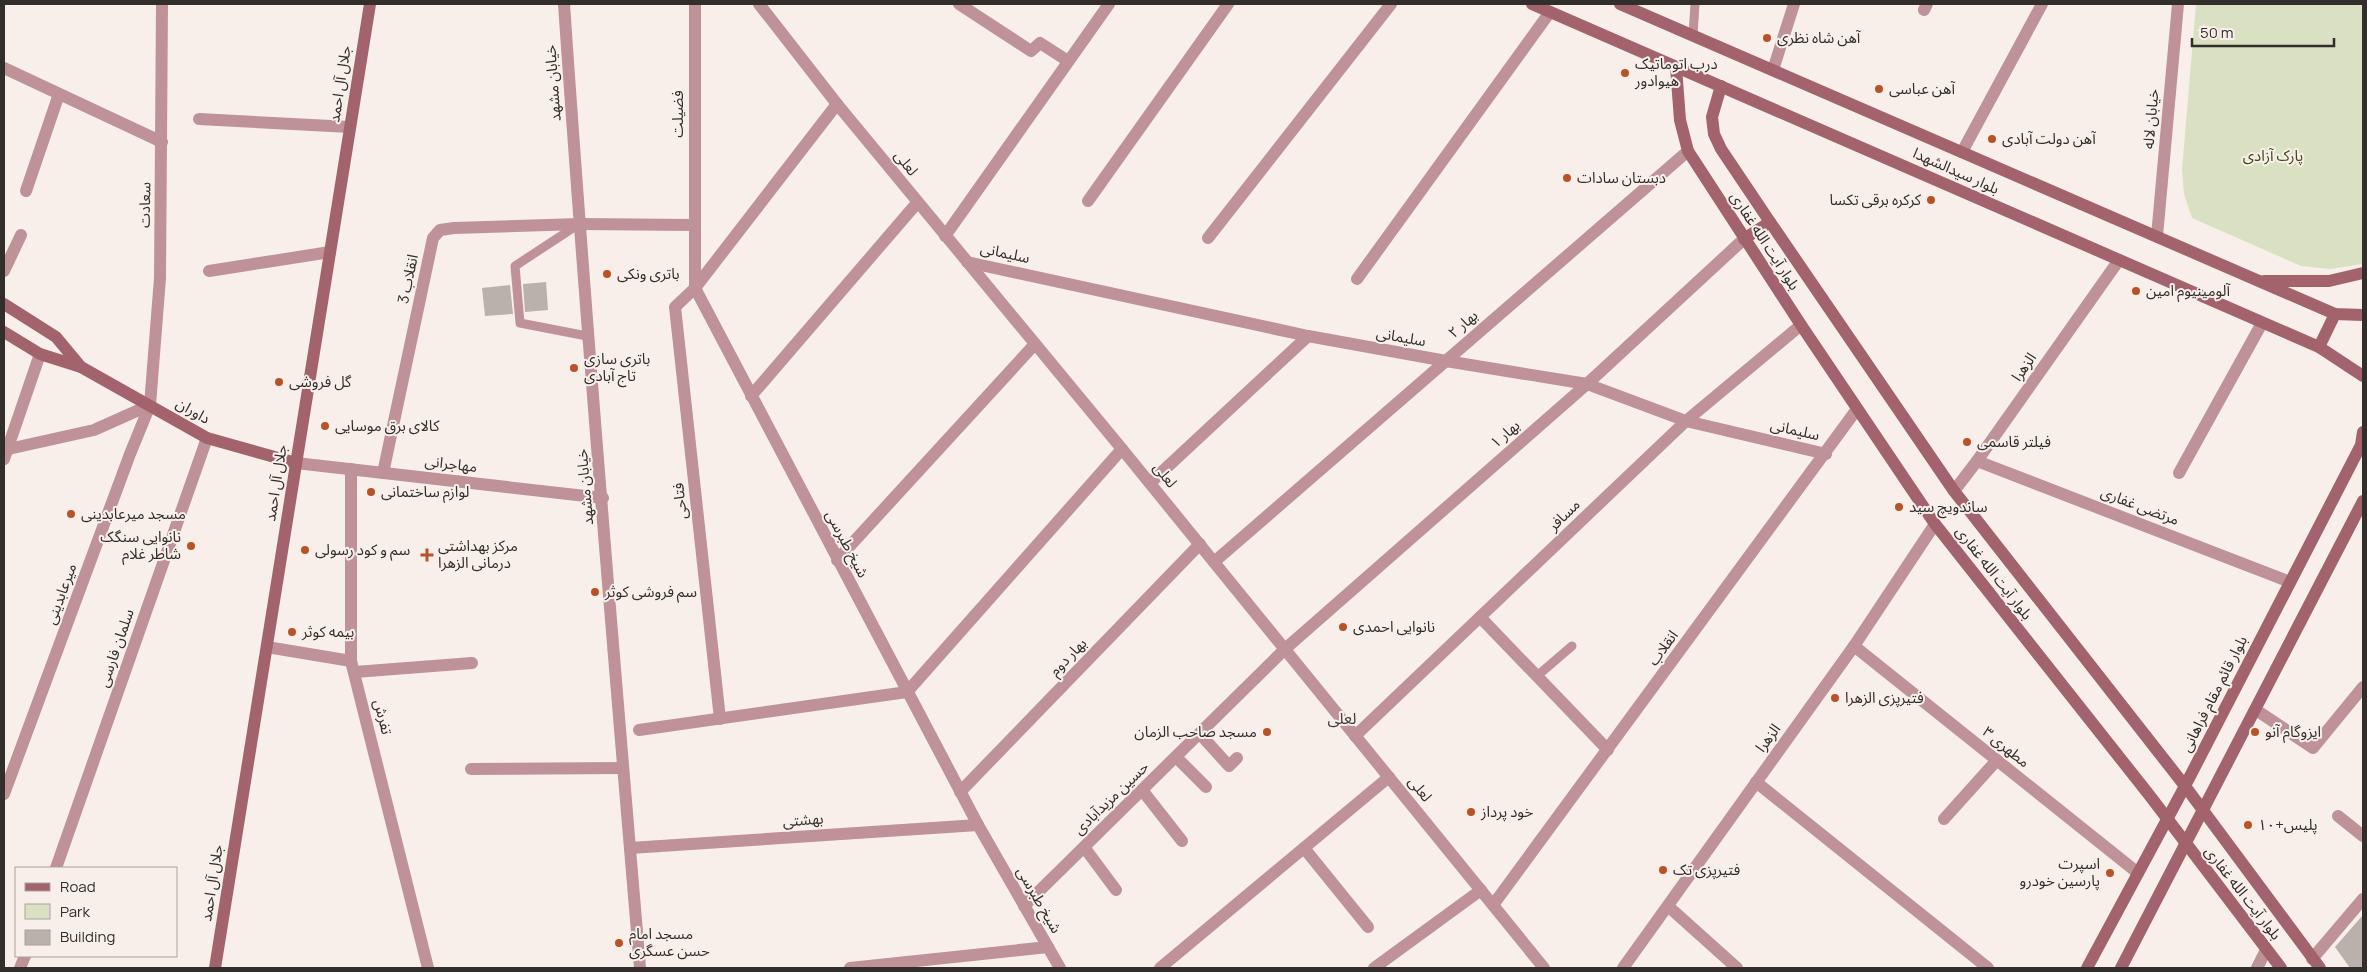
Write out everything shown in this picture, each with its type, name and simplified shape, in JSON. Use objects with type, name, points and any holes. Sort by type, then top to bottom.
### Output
[{"type":"main road","name":"جلال آل احمد","points":[[215,968],[370,4]]},
{"type":"main road","name":"بلوار سیدالشهدا","points":[[1532,4],[1553,8],[1721,86],[2319,347],[2363,376]]},
{"type":"main road","name":"بلوار سیدالشهدا","points":[[1620,4],[2335,314],[2363,315]]},
{"type":"main road","name":"بلوار آیت الله غفاری","points":[[1676,66],[1680,120],[1688,151],[1800,325],[1935,524],[2167,819],[2281,968]]},
{"type":"main road","name":"بلوار آیت الله غفاری","points":[[1721,86],[1712,117],[1714,134],[1721,149],[1770,222],[1954,491],[2185,786],[2316,963]]},
{"type":"main road","points":[[1744,239],[1770,222]]},
{"type":"main road","points":[[2259,281],[2329,281],[2363,273]]},
{"type":"main road","name":"داوران","points":[[4,304],[56,337],[81,367]]},
{"type":"main road","points":[[2319,347],[2335,314]]},
{"type":"main road","name":"داوران","points":[[4,332],[40,354],[81,367],[207,438],[296,463]]},
{"type":"main road","name":"بلوار قائم مقام فراهانی","points":[[2088,968],[2185,786],[2361,445],[2363,432]]},
{"type":"main road","points":[[2121,968],[2363,501]]},
{"type":"street","name":"سعادت","points":[[150,405],[160,278],[162,4]]},
{"type":"street","name":"خیابان مشهد","points":[[564,4],[587,336],[603,498],[622,768],[640,968]]},
{"type":"street","name":"فضیلت","points":[[694,225],[695,4]]},
{"type":"street","name":"لعلی","points":[[759,4],[837,104],[1150,482],[1544,968]]},
{"type":"street","points":[[959,4],[1031,51],[1040,43],[1068,61]]},
{"type":"street","points":[[945,236],[1109,4]]},
{"type":"street","points":[[1088,201],[1228,4]]},
{"type":"street","points":[[1208,238],[1390,4]]},
{"type":"street","points":[[1773,70],[1794,4]]},
{"type":"street","points":[[1962,152],[2042,4]]},
{"type":"street","name":"خیابان لاله","points":[[2156,236],[2178,4]]},
{"type":"street","points":[[1357,279],[1553,8]]},
{"type":"street","points":[[4,68],[162,142]]},
{"type":"street","points":[[26,191],[59,94]]},
{"type":"street","points":[[695,288],[837,104]]},
{"type":"street","points":[[199,120],[350,127]]},
{"type":"street","name":"بهار ۲","points":[[1214,562],[1688,151]]},
{"type":"street","points":[[751,396],[918,203]]},
{"type":"street","points":[[579,224],[694,225]]},
{"type":"street","name":"انقلاب 3","points":[[383,473],[433,238],[440,230],[454,228],[579,224]]},
{"type":"street","name":"شیخ طبرسی","points":[[694,225],[695,288],[960,792],[1060,968]]},
{"type":"street","points":[[4,271],[21,235]]},
{"type":"street","name":"بهار ۱","points":[[1285,649],[1586,384],[1744,239]]},
{"type":"street","points":[[209,271],[330,252]]},
{"type":"street","name":"الزهرا","points":[[1954,491],[2118,260]]},
{"type":"street","name":"سلیمانی","points":[[967,262],[1308,336],[1586,384],[1686,421],[1826,454]]},
{"type":"street","name":"فتاحی","points":[[695,288],[675,307],[720,719]]},
{"type":"street","points":[[2179,473],[2262,322]]},
{"type":"street","name":"مسافر","points":[[1356,736],[1686,421],[1800,325]]},
{"type":"street","points":[[1150,482],[1308,336]]},
{"type":"street","points":[[837,560],[1035,344]]},
{"type":"street","points":[[5,453],[40,354]]},
{"type":"street","points":[[5,453],[94,430],[150,405]]},
{"type":"street","name":"میرعابدینی","points":[[4,794],[130,454],[150,405]]},
{"type":"street","name":"انقلاب","points":[[1493,906],[1826,454],[1857,409]]},
{"type":"street","name":"سلمان فارسی","points":[[56,867],[207,438]]},
{"type":"street","points":[[639,730],[907,692],[1122,449]]},
{"type":"street","name":"مرتضی غفاری","points":[[1977,461],[2290,582]]},
{"type":"street","name":"مهاجرانی","points":[[296,463],[603,498]]},
{"type":"street","name":"تفرش","points":[[351,469],[353,667],[428,968]]},
{"type":"street","name":"الزهرا","points":[[1623,968],[1669,907],[1854,646],[1935,524]]},
{"type":"street","name":"بهار دوم","points":[[960,792],[1200,544]]},
{"type":"street","points":[[1480,617],[1608,750]]},
{"type":"street","name":"مطهری ۳","points":[[1854,646],[2138,873]]},
{"type":"street","points":[[266,647],[353,667],[472,663]]},
{"type":"street","name":"حسین مزیدآبادی","points":[[1024,906],[1285,649]]},
{"type":"street","points":[[2256,710],[2313,748],[2363,687]]},
{"type":"street","points":[[1200,734],[1230,766],[1237,758]]},
{"type":"street","points":[[1176,757],[1206,787]]},
{"type":"street","points":[[1944,819],[1997,760]]},
{"type":"street","points":[[471,769],[622,768]]},
{"type":"street","points":[[1160,968],[1389,777]]},
{"type":"street","points":[[1756,782],[1988,968]]},
{"type":"street","points":[[1142,790],[1182,841]]},
{"type":"street","points":[[2338,816],[2363,836]]},
{"type":"street","name":"بهشتی","points":[[630,848],[978,824]]},
{"type":"street","points":[[1084,846],[1116,890]]},
{"type":"street","points":[[1304,848],[1368,927]]},
{"type":"street","points":[[1374,968],[1481,890]]},
{"type":"street","points":[[2316,963],[2363,899]]},
{"type":"street","points":[[1669,907],[1737,968]]},
{"type":"street","points":[[850,968],[1048,947]]},
{"type":"street","points":[[2257,968],[2266,950]]},
{"type":"lane","points":[[1693,35],[1695,4]]},
{"type":"lane","points":[[579,224],[515,266],[520,323],[587,336]]},
{"type":"lane","points":[[1537,676],[1572,646]]},
{"type":"green space","name":"پارک آزادی","points":[[2196,4],[2363,4],[2363,264],[2330,269],[2301,266],[2192,218],[2184,194],[2182,169]]},
{"type":"building","points":[[546,282],[548,310],[525,312],[523,284]]},
{"type":"building","points":[[510,285],[513,314],[485,316],[482,288]]},
{"type":"building","points":[[2363,915],[2363,968],[2350,968],[2335,947]]},
{"type":"place","name":"آهن شاه نظری","points":[[1767,38]]},
{"type":"place","name":"درب اتوماتیک هیوادور","points":[[1625,73]]},
{"type":"place","name":"آهن عباسی","points":[[1879,89]]},
{"type":"place","name":"آهن دولت آبادی","points":[[1992,139]]},
{"type":"place","name":"دبستان سادات","points":[[1567,178]]},
{"type":"place","name":"کرکره برقی تکسا","points":[[1931,200]]},
{"type":"place","name":"باتری ونکی","points":[[607,274]]},
{"type":"place","name":"آلومینیوم امین","points":[[2136,291]]},
{"type":"place","name":"باتری سازی تاج آبادی","points":[[574,368]]},
{"type":"place","name":"گل فروشی","points":[[279,382]]},
{"type":"place","name":"کالای برق موسایی","points":[[325,426]]},
{"type":"place","name":"فیلتر قاسمی","points":[[1967,442]]},
{"type":"place","name":"لوازم ساختمانی","points":[[371,492]]},
{"type":"place","name":"ساندویچ سید","points":[[1899,507]]},
{"type":"place","name":"مسجد میرعابدینی","points":[[71,514]]},
{"type":"place","name":"نانوایی سنگک شاطر غلام","points":[[191,546]]},
{"type":"place","name":"سم و کود رسولی","points":[[305,550]]},
{"type":"place","name":"مرکز بهداشتی درمانی الزهرا","points":[[427,555]]},
{"type":"place","name":"سم فروشی کوثر","points":[[595,592]]},
{"type":"place","name":"نانوایی احمدی","points":[[1343,627]]},
{"type":"place","name":"بیمه کوثر","points":[[292,632]]},
{"type":"place","name":"فتیرپزی الزهرا","points":[[1835,698]]},
{"type":"place","name":"مسجد صاحب الزمان","points":[[1267,732]]},
{"type":"place","name":"ایزوگام آنو","points":[[2255,732]]},
{"type":"place","name":"خود پرداز","points":[[1471,812]]},
{"type":"place","name":"پلیس+۱۰","points":[[2248,825]]},
{"type":"place","name":"فتیرپزی تک","points":[[1663,870]]},
{"type":"place","name":"اسپرت پارسین خودرو","points":[[2110,873]]},
{"type":"place","name":"مسجد امام حسن عسگری","points":[[619,943]]},
{"type":"district","name":"لعلی","points":[[1342,718]]}]
